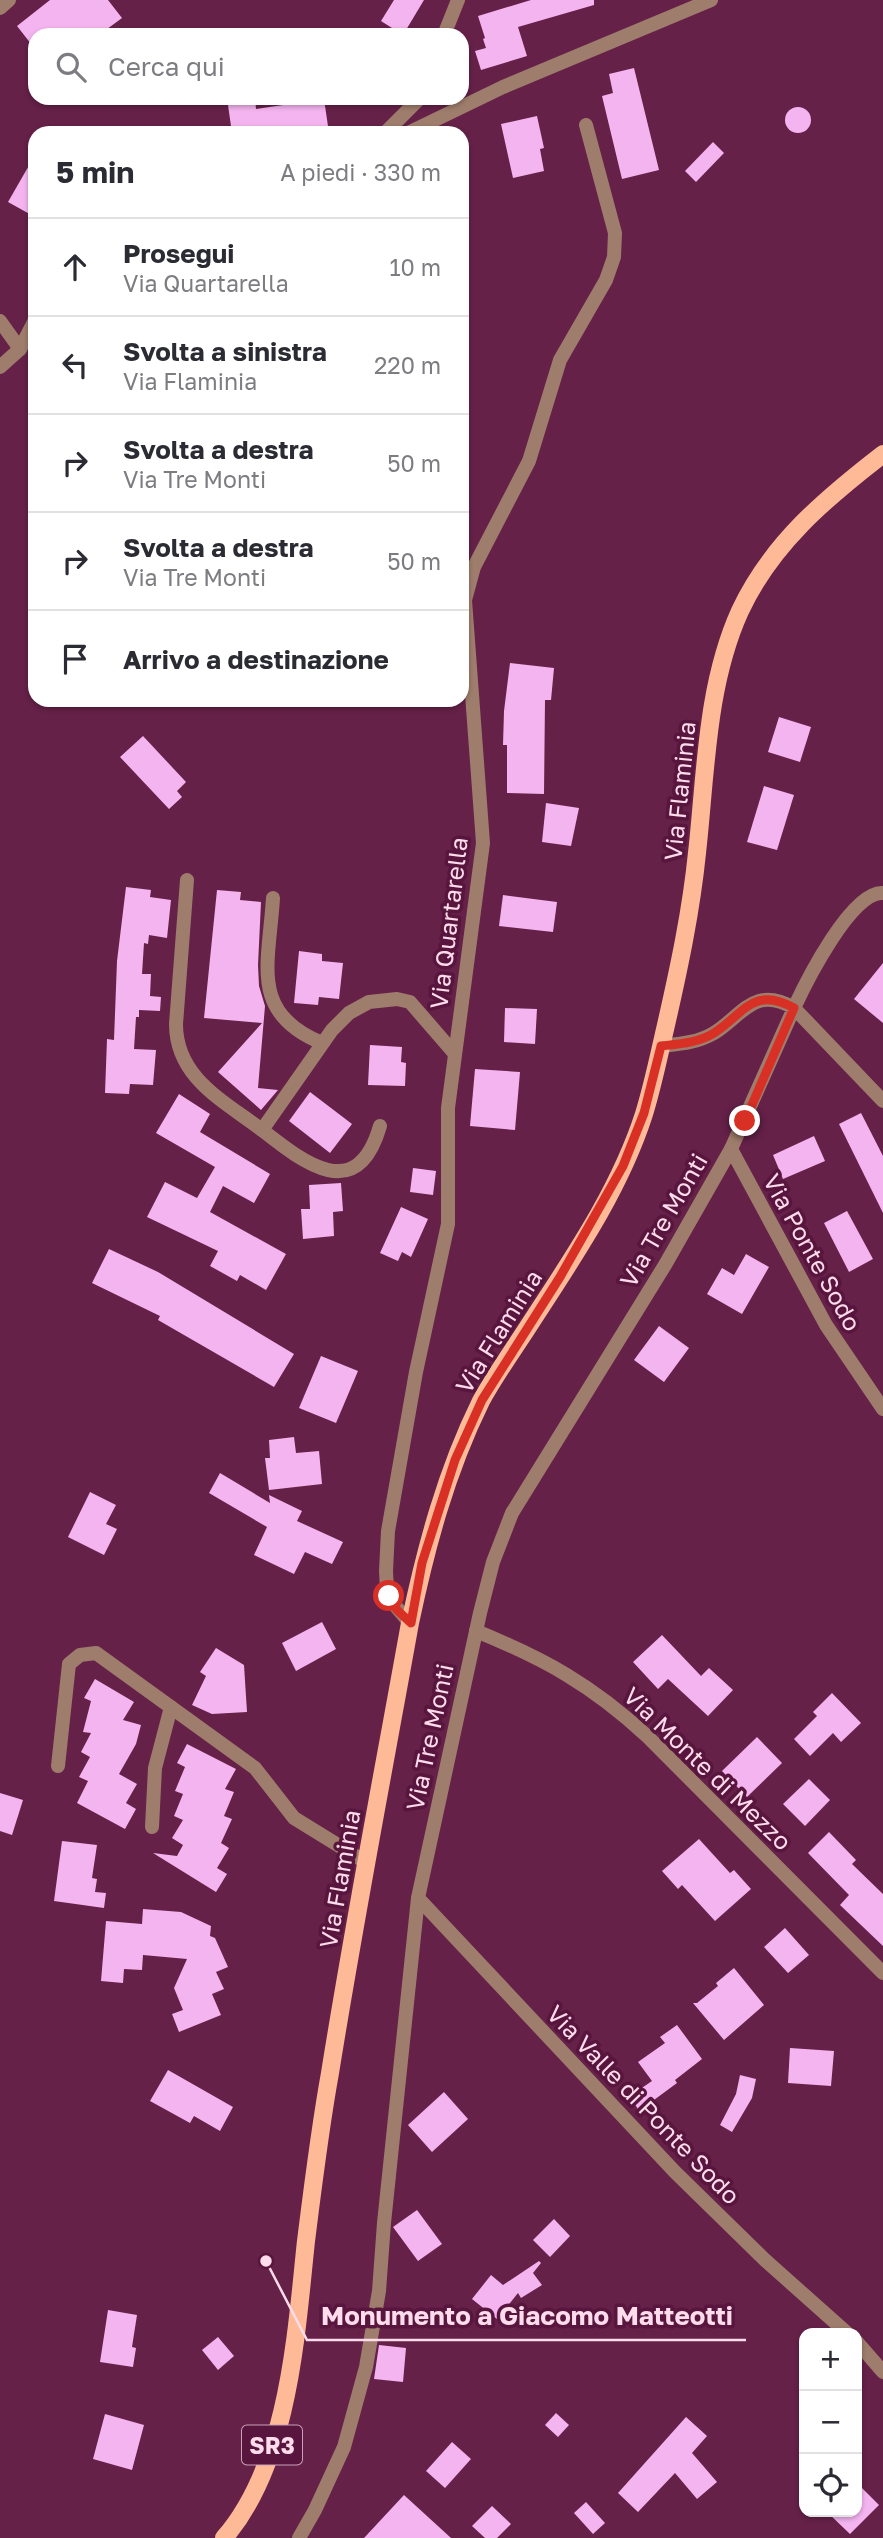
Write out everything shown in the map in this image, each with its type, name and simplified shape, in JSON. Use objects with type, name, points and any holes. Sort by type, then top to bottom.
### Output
[{"type":"main road","name":"Via Flaminia","points":[[223,2538],[237,2520],[269,2454],[287,2386],[299,2319],[322,2119],[422,1563],[455,1460],[482,1400],[560,1277],[623,1166],[644,1113],[688,919],[715,701],[734,626],[752,589],[794,530],[831,495],[883,454]]},
{"type":"street","points":[[0,8],[9,0]]},
{"type":"street","points":[[447,28],[458,0]]},
{"type":"street","points":[[469,103],[711,0]]},
{"type":"street","points":[[393,126],[413,105]]},
{"type":"street","points":[[422,126],[466,105]]},
{"type":"street","name":"Via Quartarella","points":[[469,585],[474,567],[528,461],[560,360],[603,286],[614,257],[615,233],[586,125]]},
{"type":"street","points":[[0,321],[20,349]]},
{"type":"street","points":[[0,367],[20,349],[28,334]]},
{"type":"street","name":"Via Quartarella","points":[[411,1623],[392,1602],[387,1590],[388,1531],[416,1372],[448,1224],[446,1130],[483,842],[469,654]]},
{"type":"street","points":[[187,880],[176,1024],[178,1048],[195,1077],[304,1162],[323,1169],[338,1170],[356,1166],[368,1157],[380,1126]]},
{"type":"street","name":"Via Tre Monti","points":[[299,2538],[344,2447],[372,2340],[418,1898],[493,1562],[512,1513],[665,1265],[731,1149],[794,1008],[825,948],[864,900],[880,893]]},
{"type":"street","points":[[273,898],[268,976],[273,1004],[291,1027],[323,1043]]},
{"type":"street","points":[[262,1130],[338,1024],[356,1008],[376,1000],[402,999],[414,1005],[455,1055]]},
{"type":"street","points":[[661,1046],[703,1039],[724,1026],[746,1006],[759,1000],[779,1002],[794,1008],[883,1101]]},
{"type":"street","name":"Via Ponte Sodo","points":[[731,1149],[826,1325],[883,1409]]},
{"type":"street","name":"Via Monte di Mezzo","points":[[476,1631],[559,1668],[624,1714],[883,1973]]},
{"type":"street","points":[[58,1766],[69,1664],[80,1655],[96,1653],[255,1769],[295,1818],[367,1863]]},
{"type":"street","points":[[152,1827],[155,1769],[171,1707]]},
{"type":"street","name":"Via Valle di Ponte Sodo","points":[[418,1898],[683,2180],[765,2260],[841,2328]]},
{"type":"street","points":[[862,2349],[883,2372]]},
{"type":"building","points":[[50,0],[108,0],[122,18],[108,28],[28,28],[28,40],[17,26]]},
{"type":"building","points":[[394,0],[424,0],[407,28],[392,28],[381,21]]},
{"type":"building","points":[[531,0],[594,0],[594,5],[518,27],[527,56],[481,70],[475,51],[486,48],[478,16]]},
{"type":"building","points":[[634,68],[659,170],[622,179],[602,96],[613,93],[609,74]]},
{"type":"building","points":[[228,105],[256,105],[256,109],[283,105],[325,105],[328,126],[231,126]]},
{"type":"building","points":[[798,107],[807,111],[811,120],[807,129],[798,133],[789,129],[785,120],[789,111]]},
{"type":"building","points":[[537,116],[544,148],[540,149],[544,171],[513,178],[501,124]]},
{"type":"building","points":[[713,142],[724,153],[696,182],[685,171]]},
{"type":"building","points":[[28,167],[28,213],[8,202]]},
{"type":"building","points":[[510,663],[554,668],[551,700],[545,700],[544,794],[507,793],[507,745],[503,745]]},
{"type":"building","points":[[779,717],[811,727],[800,762],[768,752]]},
{"type":"building","points":[[143,736],[186,782],[177,791],[182,797],[169,809],[120,757]]},
{"type":"building","points":[[764,786],[794,795],[777,850],[747,842]]},
{"type":"building","points":[[546,803],[579,808],[571,846],[542,842]]},
{"type":"building","points":[[126,887],[151,890],[150,897],[171,900],[167,938],[149,935],[148,944],[144,943],[142,974],[151,974],[150,996],[161,997],[160,1011],[139,1010],[139,1017],[136,1017],[134,1049],[156,1050],[153,1085],[130,1084],[129,1094],[105,1093],[107,1039],[114,1040],[117,961]]},
{"type":"building","points":[[217,890],[241,892],[240,900],[261,902],[258,965],[259,986],[265,1006],[258,1088],[278,1090],[261,1110],[218,1072],[262,1023],[204,1018]]},
{"type":"building","points":[[503,895],[557,902],[553,932],[499,926]]},
{"type":"building","points":[[299,951],[322,954],[322,961],[343,963],[339,999],[319,997],[318,1005],[294,1003]]},
{"type":"building","points":[[883,963],[883,1023],[854,999]]},
{"type":"building","points":[[505,1008],[537,1009],[535,1044],[504,1042]]},
{"type":"building","points":[[370,1045],[402,1047],[401,1062],[406,1063],[405,1086],[368,1085]]},
{"type":"building","points":[[475,1069],[520,1072],[515,1130],[470,1126]]},
{"type":"building","points":[[310,1092],[352,1124],[330,1153],[289,1121]]},
{"type":"building","points":[[179,1094],[210,1114],[200,1132],[270,1174],[254,1203],[223,1186],[210,1212],[286,1254],[266,1290],[240,1275],[237,1281],[210,1266],[218,1251],[147,1217],[165,1182],[197,1198],[215,1167],[156,1133]]},
{"type":"building","points":[[861,1113],[883,1156],[883,1213],[839,1124]]},
{"type":"building","points":[[814,1136],[825,1161],[783,1179],[773,1155]]},
{"type":"building","points":[[413,1168],[436,1171],[433,1195],[410,1192]]},
{"type":"building","points":[[341,1183],[343,1211],[333,1212],[334,1236],[303,1239],[301,1209],[310,1209],[309,1185]]},
{"type":"building","points":[[401,1207],[428,1219],[411,1257],[402,1252],[398,1261],[380,1253]]},
{"type":"building","points":[[847,1211],[873,1259],[849,1272],[824,1223]]},
{"type":"building","points":[[109,1249],[158,1272],[294,1354],[274,1387],[158,1320],[160,1316],[92,1283]]},
{"type":"building","points":[[746,1254],[769,1267],[742,1314],[707,1294],[722,1268],[734,1275]]},
{"type":"building","points":[[659,1326],[689,1348],[664,1382],[634,1360]]},
{"type":"building","points":[[321,1356],[358,1371],[336,1423],[299,1408]]},
{"type":"building","points":[[294,1437],[296,1453],[319,1451],[322,1484],[269,1490],[265,1458],[270,1458],[269,1440]]},
{"type":"building","points":[[220,1473],[270,1503],[269,1495],[302,1511],[297,1521],[343,1542],[332,1564],[305,1552],[294,1574],[254,1555],[267,1527],[209,1493]]},
{"type":"building","points":[[90,1492],[116,1505],[106,1524],[117,1529],[104,1555],[68,1537]]},
{"type":"building","points":[[322,1622],[336,1649],[296,1671],[282,1643]]},
{"type":"building","points":[[662,1635],[701,1676],[709,1668],[733,1690],[708,1716],[668,1679],[658,1689],[633,1662]]},
{"type":"building","points":[[216,1648],[244,1665],[247,1712],[212,1714],[192,1705],[206,1676],[200,1672]]},
{"type":"building","points":[[95,1679],[134,1702],[123,1720],[141,1725],[136,1744],[119,1774],[137,1784],[126,1803],[136,1809],[125,1829],[77,1803],[88,1781],[79,1777],[90,1757],[81,1752],[91,1733],[83,1732],[91,1701],[84,1698]]},
{"type":"building","points":[[832,1693],[861,1723],[841,1742],[833,1733],[810,1756],[794,1739],[817,1716],[813,1712]]},
{"type":"building","points":[[757,1737],[782,1763],[747,1797],[722,1771]]},
{"type":"building","points":[[187,1744],[236,1769],[225,1789],[234,1792],[224,1816],[232,1819],[221,1843],[229,1848],[217,1868],[227,1874],[216,1892],[153,1853],[177,1856],[183,1845],[172,1838],[183,1820],[174,1816],[183,1794],[175,1791],[185,1767],[177,1763]]},
{"type":"building","points":[[809,1779],[830,1800],[805,1826],[783,1804]]},
{"type":"building","points":[[0,1793],[23,1800],[12,1835],[0,1831]]},
{"type":"building","points":[[829,1832],[856,1860],[852,1864],[883,1894],[883,1946],[840,1905],[849,1895],[808,1853]]},
{"type":"building","points":[[699,1839],[730,1873],[734,1870],[751,1889],[715,1921],[682,1885],[678,1889],[662,1871]]},
{"type":"building","points":[[62,1841],[97,1845],[92,1878],[97,1879],[95,1892],[106,1893],[104,1908],[54,1901]]},
{"type":"building","points":[[143,1909],[181,1912],[211,1926],[210,1936],[215,1938],[228,1967],[216,1972],[224,1989],[212,1994],[221,2015],[179,2032],[172,2014],[183,2010],[174,1988],[187,1959],[143,1955],[142,1970],[124,1969],[123,1983],[101,1981],[106,1921],[142,1924]]},
{"type":"building","points":[[785,1928],[809,1955],[788,1973],[764,1947]]},
{"type":"building","points":[[734,1968],[764,2005],[724,2040],[693,2003],[697,2003],[718,1986],[716,1983]]},
{"type":"building","points":[[677,2025],[702,2059],[675,2080],[677,2083],[639,2111],[630,2096],[652,2081],[638,2062],[665,2043],[660,2037]]},
{"type":"building","points":[[790,2048],[834,2051],[831,2086],[788,2083]]},
{"type":"building","points":[[168,2070],[233,2107],[220,2131],[194,2116],[190,2123],[150,2101]]},
{"type":"building","points":[[740,2075],[756,2079],[752,2098],[732,2132],[720,2125],[736,2094]]},
{"type":"building","points":[[444,2092],[468,2119],[432,2152],[408,2125]]},
{"type":"building","points":[[417,2210],[442,2244],[418,2261],[393,2227]]},
{"type":"building","points":[[554,2219],[570,2236],[550,2257],[533,2240]]},
{"type":"building","points":[[539,2261],[541,2263],[533,2273],[542,2285],[521,2298],[518,2293],[497,2319],[472,2299],[491,2275],[503,2285]]},
{"type":"building","points":[[108,2310],[137,2315],[132,2347],[136,2348],[133,2367],[100,2362]]},
{"type":"building","points":[[218,2337],[234,2356],[218,2370],[202,2350]]},
{"type":"building","points":[[379,2345],[406,2348],[403,2382],[374,2379]]},
{"type":"building","points":[[556,2413],[569,2425],[558,2437],[545,2425]]},
{"type":"building","points":[[105,2414],[144,2425],[132,2470],[93,2459]]},
{"type":"building","points":[[686,2417],[707,2436],[692,2453],[717,2482],[697,2499],[675,2473],[638,2512],[618,2493]]},
{"type":"building","points":[[452,2442],[471,2459],[445,2488],[426,2471]]},
{"type":"building","points":[[862,2488],[879,2505],[850,2534],[832,2517],[862,2517]]},
{"type":"building","points":[[404,2495],[451,2538],[364,2538]]},
{"type":"building","points":[[586,2502],[605,2523],[593,2534],[574,2513]]},
{"type":"building","points":[[492,2506],[511,2524],[497,2538],[485,2538],[472,2526]]},
{"type":"place","name":"Monumento a Giacomo Matteotti","points":[[266,2261]]},
{"type":"route","points":[[389,1596],[397,1610],[411,1623],[422,1563],[455,1460],[491,1384],[560,1277],[623,1166],[644,1113],[661,1046],[703,1039],[724,1026],[740,1010],[759,1000],[785,1003],[794,1008],[745,1121]]}]
